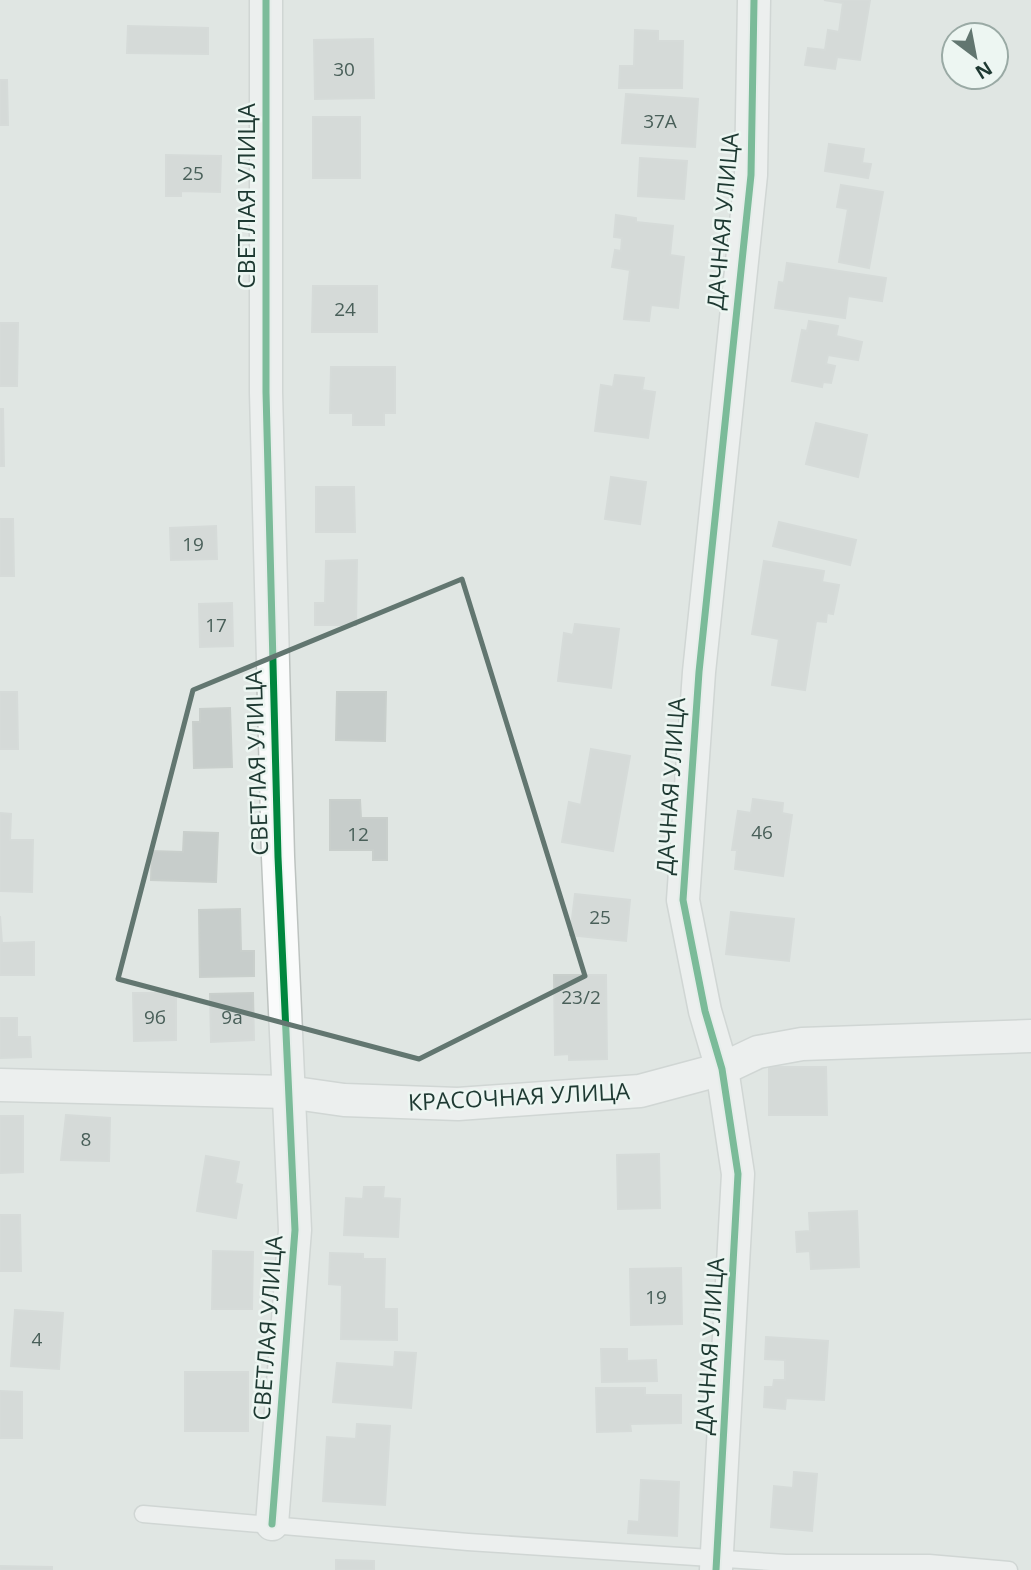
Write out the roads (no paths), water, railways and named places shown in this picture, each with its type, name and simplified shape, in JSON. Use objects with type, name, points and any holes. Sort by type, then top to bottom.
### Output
[{"type":"street","name":"СВЕТЛАЯ УЛИЦА","points":[[266,0],[266,392],[278,857],[295,1230],[272,1524]]},
{"type":"street","name":"ДАЧНАЯ УЛИЦА","points":[[716,1563],[738,1174],[722,1069],[705,1012],[682,900],[700,659],[751,175],[754,0]]},
{"type":"street","name":"КРАСОЧНАЯ УЛИЦА","points":[[0,1085],[288,1092],[344,1100],[458,1104],[640,1091],[722,1069],[758,1052],[802,1044],[1031,1036]]},
{"type":"lane","points":[[143,1514],[716,1563],[929,1563],[1009,1570]]}]
